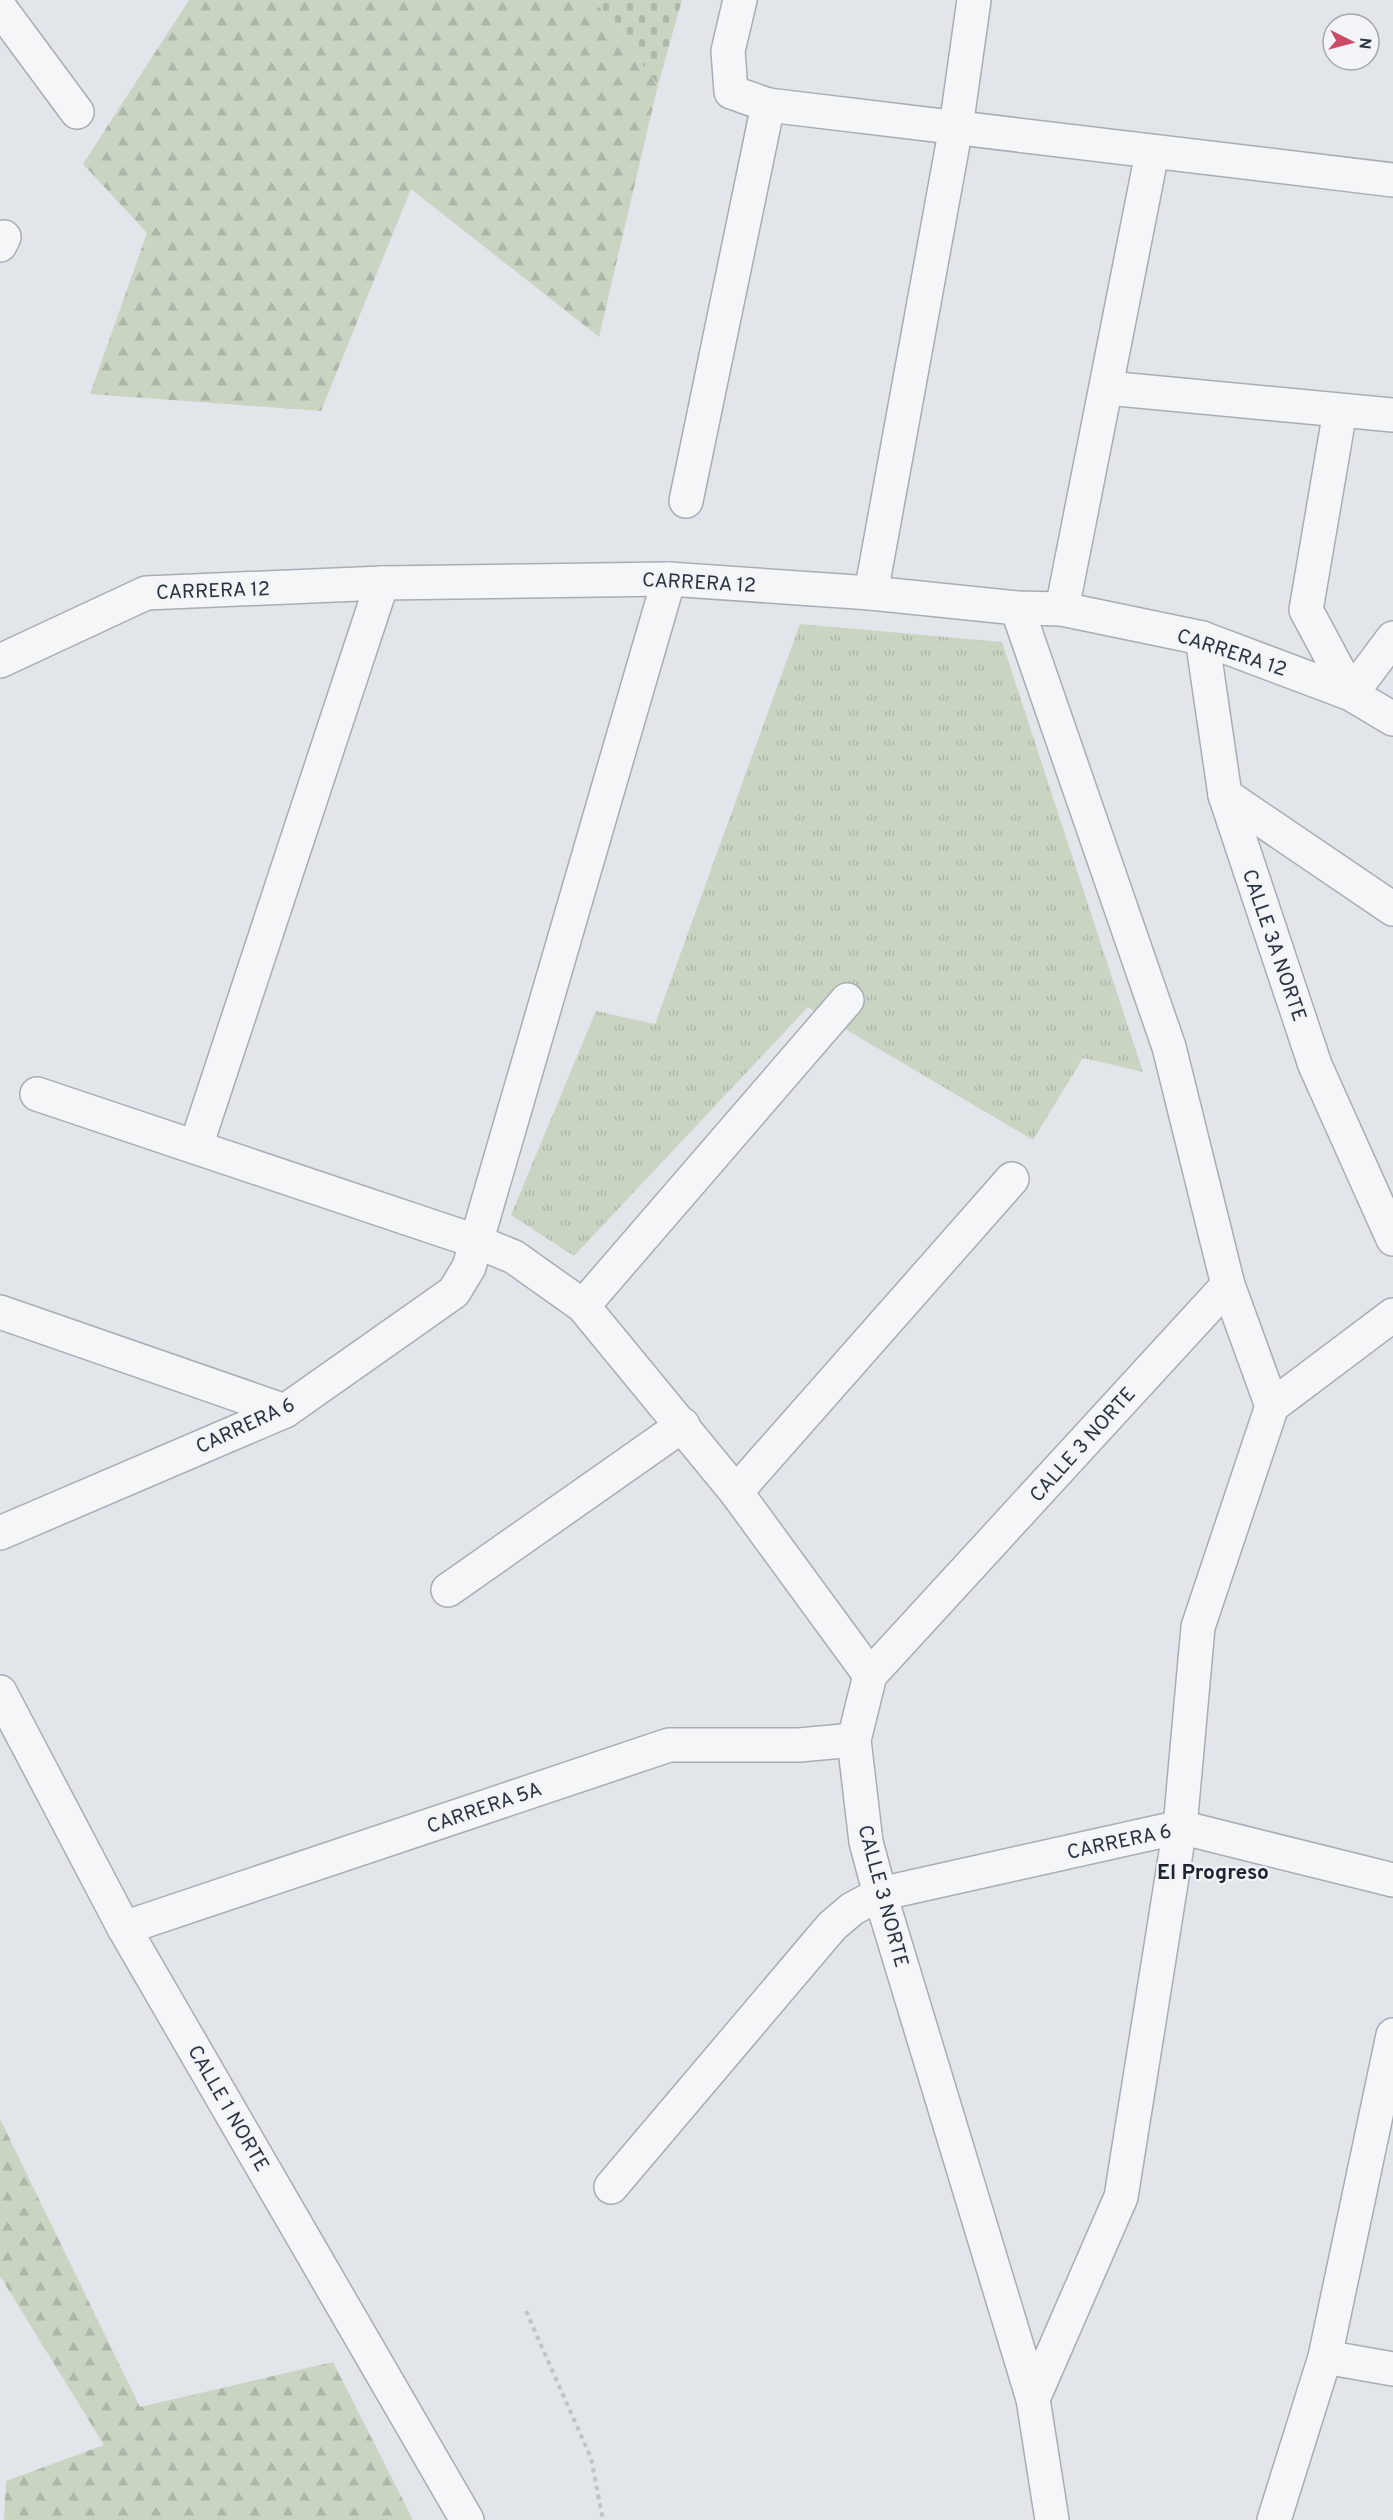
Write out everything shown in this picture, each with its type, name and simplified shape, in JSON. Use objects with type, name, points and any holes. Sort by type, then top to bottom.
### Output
[{"type":"street","points":[[740,0],[728,51],[731,92],[768,105],[1152,153],[1393,180]]},
{"type":"street","points":[[871,593],[956,127],[974,0]]},
{"type":"street","points":[[0,8],[77,112]]},
{"type":"street","points":[[686,501],[768,105]]},
{"type":"street","points":[[1062,609],[1152,153]]},
{"type":"street","points":[[1107,388],[1393,416]]},
{"type":"street","points":[[1340,411],[1306,610],[1351,694],[1393,638]]},
{"type":"street","name":"CARRERA 12","points":[[0,661],[146,593],[382,583],[669,579],[871,593],[1017,608],[1062,609],[1202,638],[1351,694],[1393,718]]},
{"type":"street","name":"CARRERA 6","points":[[0,1533],[285,1411],[454,1292],[469,1267],[669,579]]},
{"type":"street","points":[[196,1146],[382,583]]},
{"type":"street","points":[[1017,608],[1169,1047],[1228,1285],[1272,1406]]},
{"type":"street","name":"CALLE 3A NORTE","points":[[1202,638],[1225,795],[1315,1065],[1393,1239]]},
{"type":"street","points":[[1225,795],[1393,909]]},
{"type":"street","points":[[583,1306],[847,1000]]},
{"type":"street","points":[[37,1094],[475,1241],[514,1257],[583,1306],[736,1492],[870,1675]]},
{"type":"street","points":[[736,1492],[1012,1179]]},
{"type":"street","name":"CALLE 3 NORTE","points":[[1052,2520],[1033,2399],[866,1842],[854,1740],[870,1675],[1228,1285]]},
{"type":"street","points":[[0,1312],[285,1411]]},
{"type":"street","points":[[1033,2399],[1120,2197],[1180,1827],[1198,1627],[1272,1406],[1393,1315]]},
{"type":"street","points":[[448,1590],[683,1425]]},
{"type":"street","name":"CALLE 1 NORTE","points":[[0,1692],[124,1928],[467,2520]]},
{"type":"street","name":"CARRERA 5A","points":[[124,1928],[669,1745],[799,1745],[854,1740]]},
{"type":"street","name":"CARRERA 6","points":[[611,2187],[832,1926],[852,1909],[880,1894],[1180,1827],[1393,1880]]},
{"type":"street","points":[[1274,2520],[1325,2357],[1393,2035]]},
{"type":"street","points":[[1325,2357],[1393,2369]]},
{"type":"path","points":[[526,2311],[591,2458],[603,2520]]},
{"type":"green space","points":[[189,0],[594,0],[658,85],[599,337],[411,189],[321,411],[90,394],[147,233],[83,164]]},
{"type":"green space","points":[[594,0],[682,0],[658,85]]},
{"type":"green space","points":[[800,624],[1002,642],[1143,1072],[1083,1058],[1033,1140],[808,1007],[574,1256],[511,1215],[596,1011],[655,1024]]},
{"type":"green space","points":[[0,2119],[140,2407],[333,2362],[413,2520],[4,2520],[6,2481],[104,2445],[0,2276]]},
{"type":"district","name":"El Progreso","points":[[1213,1872]]}]
